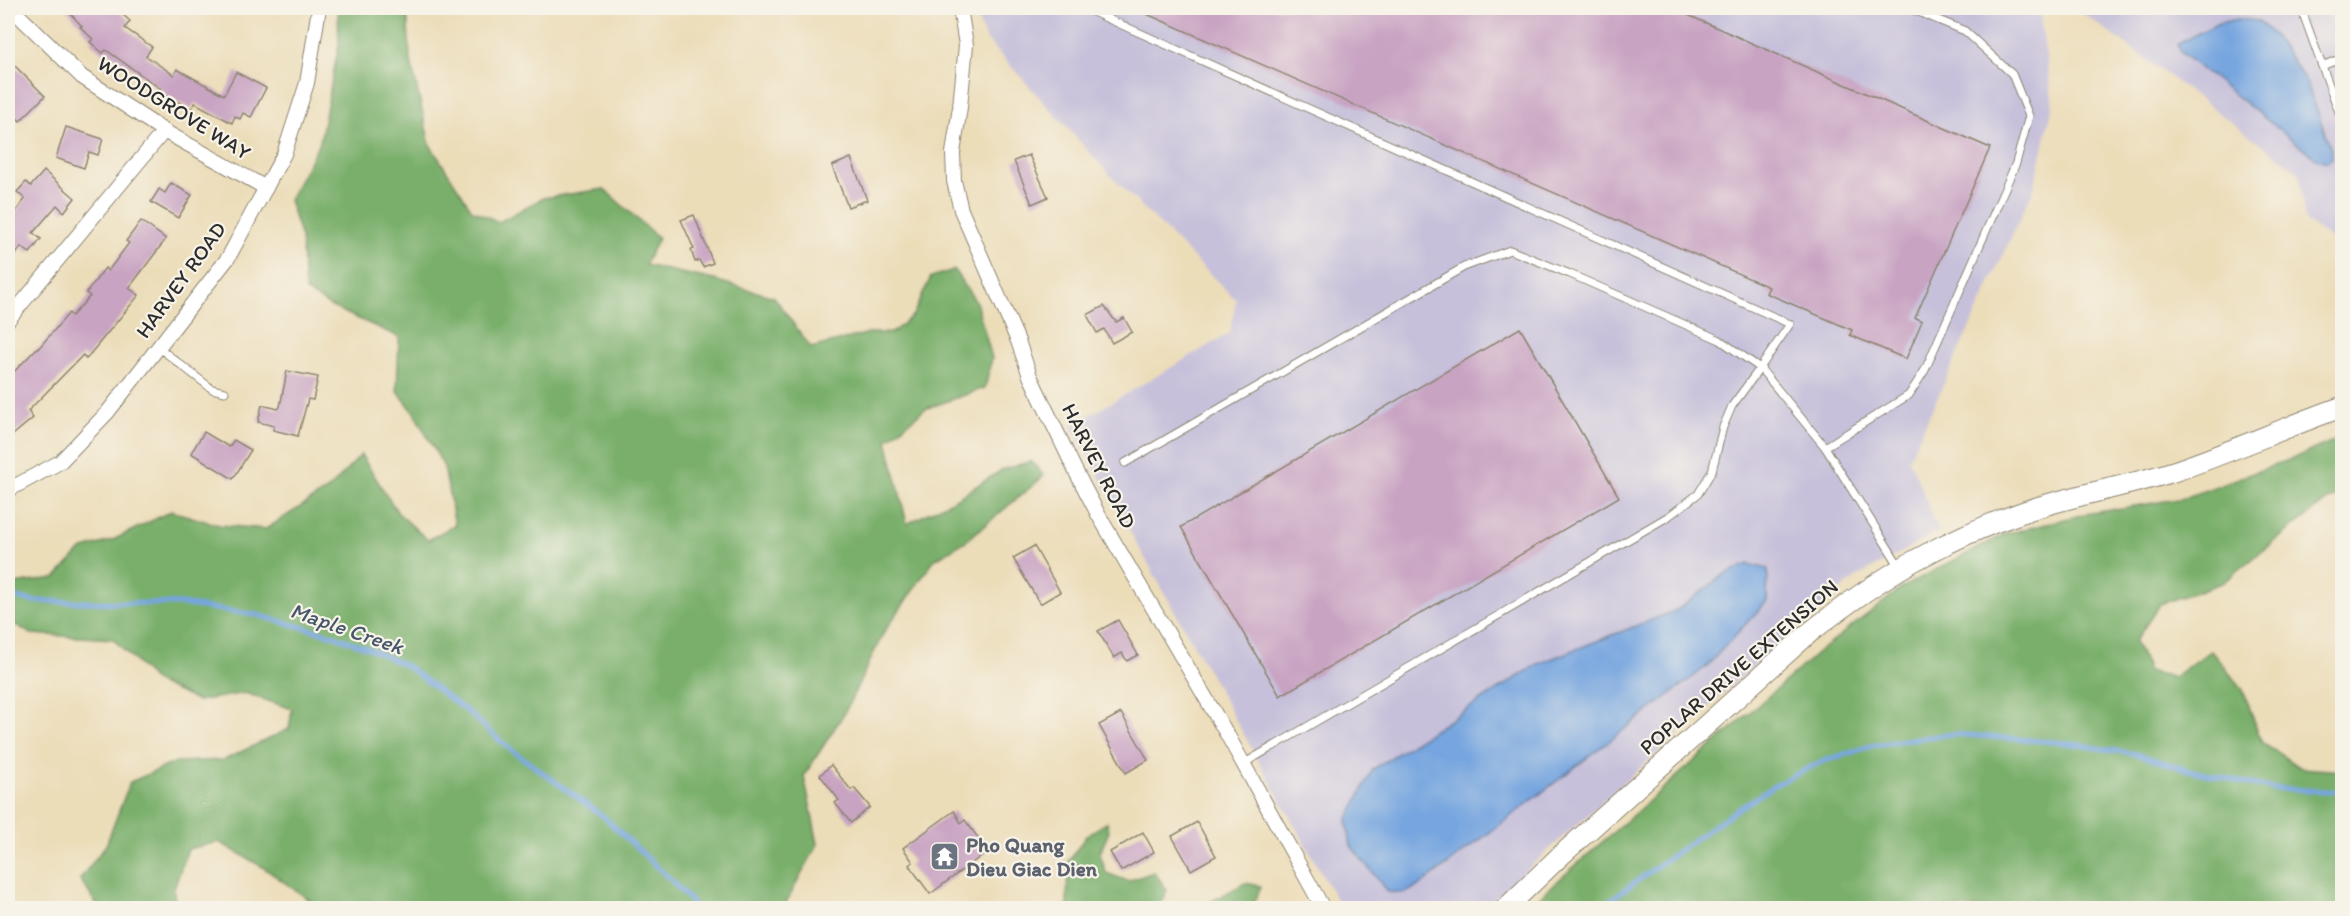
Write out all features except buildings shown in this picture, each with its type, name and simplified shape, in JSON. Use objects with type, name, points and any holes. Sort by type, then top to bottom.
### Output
[{"type":"street","name":"WOODGROVE WAY","points":[[12,8],[82,77],[164,132],[267,188]]},
{"type":"street","name":"HARVEY ROAD","points":[[8,490],[60,462],[108,413],[228,258],[284,154],[300,107],[312,59],[319,8]]},
{"type":"street","name":"HARVEY ROAD","points":[[960,8],[966,45],[960,107],[952,153],[954,181],[961,210],[1018,341],[1030,375],[1075,470],[1323,909]]},
{"type":"street","points":[[10,312],[164,132]]},
{"type":"street","name":"POPLAR DRIVE EXTENSION","points":[[1506,909],[1567,851],[1809,633],[1851,600],[1900,567],[1935,548],[1992,523],[2065,500],[2169,472],[2343,407]]},
{"type":"lane","points":[[1084,8],[1790,324],[1732,406],[1712,471],[1698,494],[1669,516],[1243,764]]},
{"type":"lane","points":[[1825,447],[1908,395],[1925,370],[2016,163],[2029,116],[2012,74],[1965,31],[1910,8]]},
{"type":"lane","points":[[2301,8],[2343,120]]},
{"type":"lane","points":[[2322,66],[2343,58]]},
{"type":"lane","points":[[1125,463],[1464,267],[1510,250],[1720,340],[1760,368],[1825,447],[1900,567]]},
{"type":"lane","points":[[158,347],[212,389],[225,392]]},
{"type":"shaded area","points":[[973,8],[2039,8],[2053,105],[2034,188],[1909,459],[1939,531],[1857,577],[1815,611],[1484,908],[1341,908],[1071,426],[1230,333],[1236,300],[1111,176],[985,38]]},
{"type":"shaded area","points":[[2076,8],[2342,8],[2342,246],[2305,221],[2299,172]]},
{"type":"green space","points":[[338,8],[407,8],[410,58],[430,145],[472,210],[499,222],[543,198],[604,189],[658,238],[645,265],[714,280],[774,297],[811,348],[869,333],[892,333],[913,315],[931,277],[954,270],[976,302],[992,358],[985,388],[925,409],[887,440],[907,524],[959,497],[1002,470],[1031,461],[1044,476],[966,541],[934,560],[884,632],[845,712],[804,776],[818,844],[783,908],[321,908],[261,866],[219,842],[188,849],[174,888],[175,908],[99,908],[80,879],[106,845],[130,782],[176,762],[224,760],[289,729],[292,709],[245,693],[198,701],[156,682],[113,639],[31,634],[8,620],[8,588],[15,584],[55,578],[81,550],[113,540],[171,511],[219,525],[266,529],[330,488],[361,455],[398,513],[428,540],[455,525],[444,467],[413,411],[397,390],[399,337],[330,306],[305,290],[301,238],[289,200],[320,142],[339,44]]},
{"type":"green space","points":[[2342,437],[2342,494],[2326,501],[2222,583],[2160,604],[2135,641],[2148,671],[2173,677],[2211,651],[2243,690],[2262,743],[2301,768],[2342,771],[2342,908],[1527,908],[1821,650],[1903,587],[2005,534],[2085,514],[2184,498],[2294,458]]},
{"type":"green space","points":[[1107,822],[1109,831],[1100,853],[1106,873],[1128,881],[1154,872],[1167,890],[1158,908],[1067,908],[1068,862],[1086,836]]},
{"type":"green space","points":[[1245,883],[1261,886],[1253,906],[1248,908],[1199,908]]},
{"type":"water","points":[[2238,19],[2259,21],[2275,37],[2294,63],[2308,86],[2331,149],[2332,158],[2327,162],[2317,159],[2180,52],[2177,45],[2182,41],[2219,23]]},
{"type":"water","points":[[1748,564],[1768,569],[1767,601],[1706,667],[1422,884],[1405,893],[1388,892],[1351,846],[1347,821],[1373,769],[1538,664],[1677,610],[1725,574]]},
{"type":"waterway","name":"Maple Creek","points":[[8,596],[33,601],[181,604],[257,615],[332,635],[370,649],[408,667],[469,713],[506,746],[604,817],[670,879],[697,908]]},
{"type":"waterway","points":[[1599,908],[1726,817],[1777,784],[1821,762],[1871,746],[1904,740],[1953,734],[2067,743],[2135,754],[2192,771],[2269,788],[2342,792]]},
{"type":"place","name":"Pho Quang Dieu Giac Dien","points":[[945,857]]}]
